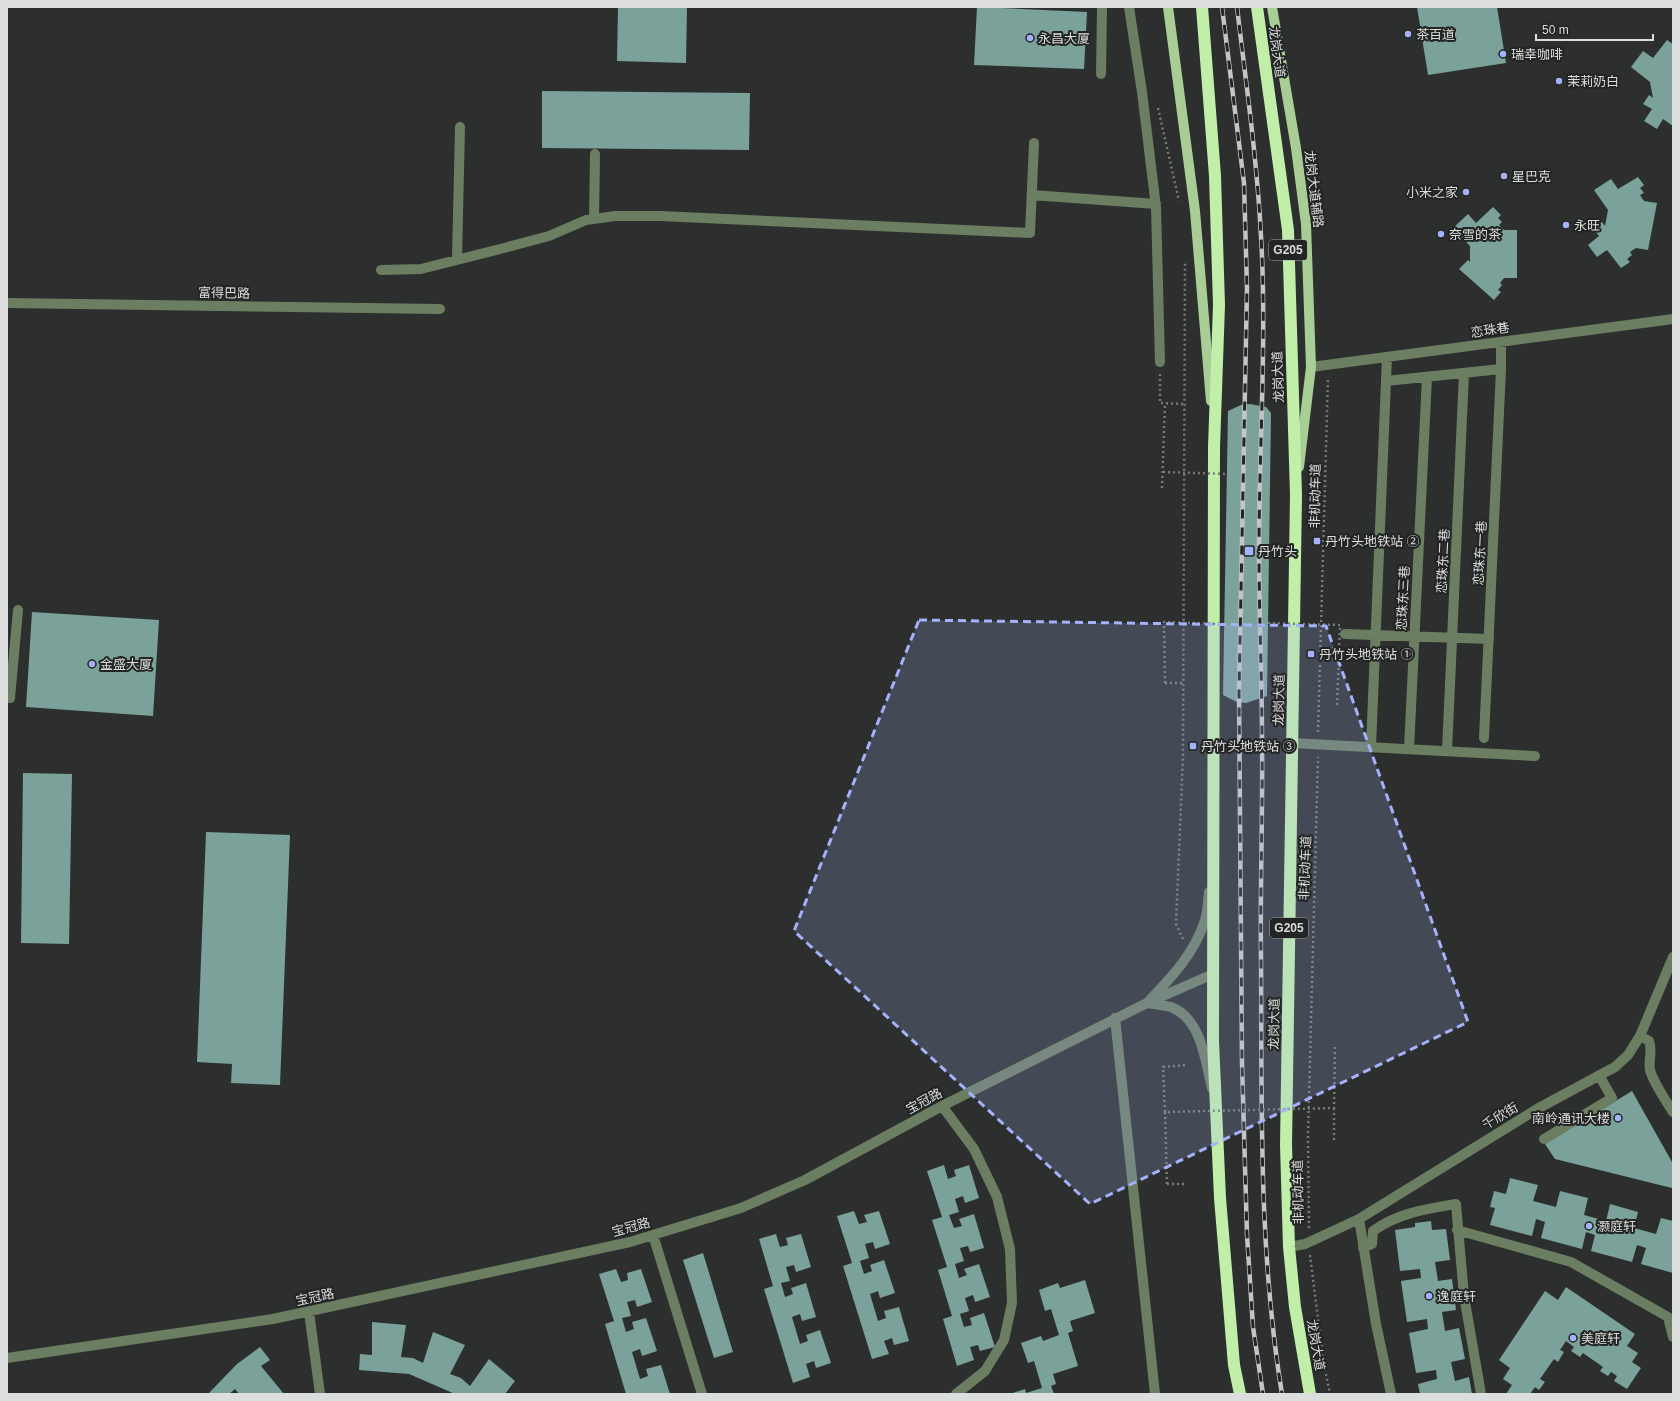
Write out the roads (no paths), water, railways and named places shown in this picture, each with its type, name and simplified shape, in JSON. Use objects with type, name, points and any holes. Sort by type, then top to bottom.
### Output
[{"type":"highway","points":[[1202,7],[1215,176],[1219,305],[1214,447],[1213,1041],[1221,1206],[1234,1365],[1240,1394]]},
{"type":"highway","name":"龙岗大道","points":[[1257,7],[1288,230],[1296,495],[1286,1145],[1289,1247],[1295,1307],[1310,1394]]},
{"type":"main road","name":"龙岗大道辅路","points":[[1272,7],[1296,148],[1306,224],[1311,367],[1296,495]]},
{"type":"main road","points":[[1168,8],[1195,211],[1214,447]]},
{"type":"street","points":[[1101,74],[1102,7]]},
{"type":"street","points":[[1129,7],[1142,92],[1156,204],[1160,362]]},
{"type":"street","points":[[457,259],[460,127]]},
{"type":"street","points":[[381,270],[421,268],[549,236],[586,220],[615,216],[660,216],[1030,233],[1034,143]]},
{"type":"street","points":[[594,219],[595,154]]},
{"type":"street","points":[[1032,195],[1156,204]]},
{"type":"street","name":"富得巴路","points":[[7,303],[440,308]]},
{"type":"street","name":"恋珠巷","points":[[1311,367],[1673,319]]},
{"type":"street","name":"恋珠东一巷","points":[[1484,738],[1502,342]]},
{"type":"street","points":[[1371,748],[1387,357]]},
{"type":"street","points":[[1386,381],[1501,369]]},
{"type":"street","name":"恋珠东二巷","points":[[1447,751],[1464,373]]},
{"type":"street","name":"恋珠东三巷","points":[[1409,749],[1427,377]]},
{"type":"street","points":[[7,698],[10,698],[18,610]]},
{"type":"street","points":[[1345,634],[1414,635],[1489,639]]},
{"type":"street","points":[[1292,743],[1535,756]]},
{"type":"street","points":[[1147,1003],[1174,975],[1196,943],[1206,918],[1213,858]]},
{"type":"street","name":"千欣街","points":[[1289,1247],[1309,1242],[1359,1219],[1478,1145],[1615,1067],[1628,1054],[1640,1036],[1673,957]]},
{"type":"street","name":"宝冠路","points":[[7,1358],[242,1324],[309,1312],[630,1242],[741,1208],[805,1180],[942,1106],[1115,1018],[1213,974]]},
{"type":"street","points":[[1147,1003],[1171,1007],[1185,1017],[1197,1032],[1216,1104]]},
{"type":"street","points":[[1115,1018],[1155,1394]]},
{"type":"street","points":[[1640,1036],[1649,1041],[1651,1047],[1649,1064],[1650,1072],[1673,1112]]},
{"type":"street","points":[[1544,1139],[1612,1098],[1599,1076]]},
{"type":"street","points":[[942,1106],[974,1149],[997,1197],[1010,1249],[1012,1303],[1004,1340],[985,1371],[956,1394]]},
{"type":"street","points":[[1363,1248],[1372,1244],[1373,1231],[1382,1224],[1419,1210],[1456,1204],[1464,1296],[1481,1394]]},
{"type":"street","points":[[1359,1219],[1376,1324],[1391,1394]]},
{"type":"street","points":[[1458,1230],[1571,1262],[1668,1317],[1673,1337]]},
{"type":"street","points":[[653,1235],[702,1394]]},
{"type":"street","points":[[309,1312],[320,1394]]},
{"type":"railway","points":[[1222,7],[1244,183],[1247,288],[1239,692],[1242,1063],[1247,1235],[1253,1327],[1263,1394]]},
{"type":"railway","points":[[1237,7],[1257,178],[1263,275],[1263,354],[1259,511],[1259,597],[1262,692],[1262,1120],[1265,1230],[1269,1285],[1274,1339],[1282,1394]]},
{"type":"place","name":"茶百道","points":[[1408,34]]},
{"type":"place","name":"永昌大厦","points":[[1030,38]]},
{"type":"place","name":"瑞幸咖啡","points":[[1503,54]]},
{"type":"place","name":"茉莉奶白","points":[[1559,81]]},
{"type":"place","name":"星巴克","points":[[1504,176]]},
{"type":"place","name":"小米之家","points":[[1466,192]]},
{"type":"place","name":"永旺","points":[[1566,225]]},
{"type":"place","name":"奈雪的茶","points":[[1441,234]]},
{"type":"place","name":"丹竹头地铁站 ②","points":[[1317,541]]},
{"type":"place","name":"丹竹头","points":[[1249,551]]},
{"type":"place","name":"丹竹头地铁站 ①","points":[[1311,654]]},
{"type":"place","name":"金盛大厦","points":[[92,664]]},
{"type":"place","name":"丹竹头地铁站 ③","points":[[1193,746]]},
{"type":"place","name":"南岭通讯大楼","points":[[1618,1118]]},
{"type":"place","name":"灏庭轩","points":[[1589,1226]]},
{"type":"place","name":"逸庭轩","points":[[1429,1296]]},
{"type":"place","name":"美庭轩","points":[[1573,1338]]}]
